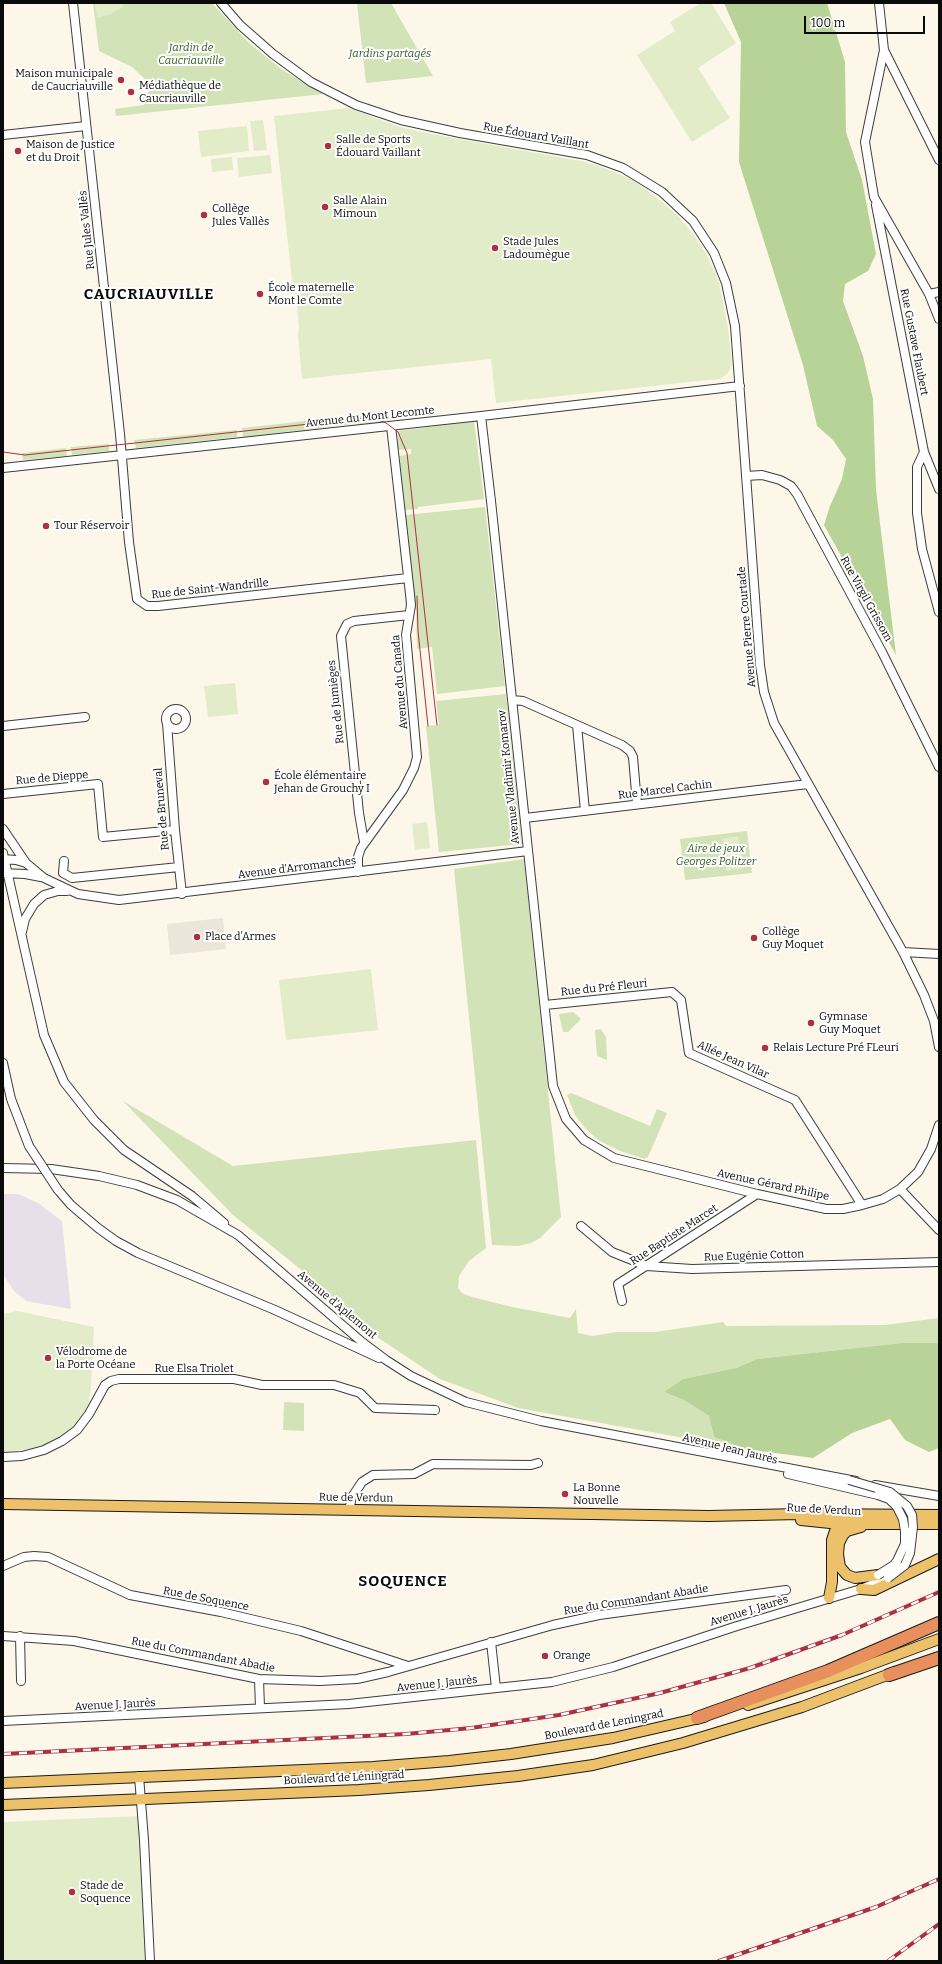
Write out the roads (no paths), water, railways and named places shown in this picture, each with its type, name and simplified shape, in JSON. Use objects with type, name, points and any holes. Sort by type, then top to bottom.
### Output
[{"type":"highway","points":[[697,1718],[828,1671],[939,1624]]},
{"type":"highway","points":[[889,1675],[939,1658]]},
{"type":"main road","name":"Rue de Verdun","points":[[3,1504],[709,1516],[859,1514],[939,1515]]},
{"type":"main road","points":[[828,1598],[832,1582],[832,1540],[835,1531],[844,1520],[859,1514]]},
{"type":"main road","name":"Rue de Verdun","points":[[709,1516],[722,1519],[800,1520],[840,1524],[939,1524]]},
{"type":"main road","points":[[800,1520],[822,1527],[832,1540]]},
{"type":"main road","points":[[875,1525],[847,1531],[842,1535],[839,1543],[838,1554],[840,1567],[846,1575],[855,1578],[883,1576]]},
{"type":"main road","points":[[861,1590],[874,1590],[939,1559]]},
{"type":"main road","name":"Boulevard de Leningrad","points":[[139,1776],[373,1767],[510,1754],[613,1738],[763,1701],[939,1640]]},
{"type":"main road","points":[[889,1675],[939,1652]]},
{"type":"main road","name":"Boulevard de Léningrad","points":[[3,1805],[359,1790],[511,1777],[593,1764],[683,1743],[802,1707],[889,1675]]},
{"type":"main road","points":[[3,1783],[139,1776]]},
{"type":"street","name":"Rue Jules Vallès","points":[[73,3],[121,455]]},
{"type":"street","name":"Rue Édouard Vaillant","points":[[221,3],[240,25],[273,54],[311,82],[356,105],[401,120],[460,133],[588,155],[623,168],[662,192],[693,221],[714,253],[726,284],[735,326],[740,386]]},
{"type":"street","points":[[879,3],[884,50],[939,160]]},
{"type":"street","name":"Rue Gustave Flaubert","points":[[884,50],[865,142],[874,197],[924,452],[939,489]]},
{"type":"street","points":[[3,136],[86,126]]},
{"type":"street","points":[[874,197],[929,294],[939,319]]},
{"type":"street","points":[[929,294],[939,292]]},
{"type":"street","name":"Avenue du Mont Lecomte","points":[[3,468],[740,386]]},
{"type":"street","name":"Avenue Pierre Courtade","points":[[740,386],[759,660],[764,692],[774,723],[903,952]]},
{"type":"street","name":"Avenue Vladimir Komarov","points":[[481,416],[553,1086],[566,1119],[575,1130]]},
{"type":"street","name":"Avenue du Canada","points":[[358,872],[358,857],[364,842],[389,811],[403,790],[414,768],[417,756],[406,635],[411,605],[391,426]]},
{"type":"street","points":[[924,452],[917,467],[917,512],[922,549],[939,612]]},
{"type":"street","name":"Rue de Saint-Wandrille","points":[[121,455],[134,591],[137,599],[147,606],[408,578]]},
{"type":"street","name":"Rue Virgil Grissom","points":[[746,476],[762,476],[780,480],[791,486],[797,494],[882,652],[939,767]]},
{"type":"street","name":"Rue de Jumièges","points":[[364,842],[359,813],[341,636],[347,624],[354,621],[409,614]]},
{"type":"street","points":[[512,700],[523,701],[622,745],[630,751],[633,757],[637,804]]},
{"type":"street","points":[[3,726],[85,717]]},
{"type":"street","name":"Rue de Bruneval","points":[[167,723],[175,830],[182,894]]},
{"type":"street","points":[[577,725],[584,810]]},
{"type":"street","name":"Rue de Dieppe","points":[[3,794],[98,784],[103,837],[175,830]]},
{"type":"street","name":"Rue Marcel Cachin","points":[[524,818],[808,784]]},
{"type":"street","points":[[3,829],[26,864]]},
{"type":"street","name":"Avenue d'Arromanches","points":[[22,937],[24,919],[34,904],[44,895],[58,891],[108,900],[133,900],[528,851]]},
{"type":"street","points":[[3,857],[5,873],[22,937],[44,1035],[64,1082],[82,1106],[124,1150],[192,1196],[238,1235]]},
{"type":"street","name":"Avenue d'Arromanches","points":[[3,857],[26,864],[44,878],[70,892]]},
{"type":"street","points":[[64,861],[63,873],[72,878],[179,868]]},
{"type":"street","name":"Avenue d'Arromanches","points":[[5,873],[44,878]]},
{"type":"street","points":[[939,954],[903,952],[924,995],[934,1021],[939,1047]]},
{"type":"street","name":"Rue du Pré Fleuri","points":[[544,1005],[666,992]]},
{"type":"street","name":"Allée Jean Vilar","points":[[666,992],[672,992],[681,1000],[689,1053],[795,1100],[862,1205]]},
{"type":"street","points":[[3,1064],[11,1099],[29,1146],[58,1190],[71,1205],[98,1228],[116,1241],[138,1253],[275,1310],[369,1354],[386,1360]]},
{"type":"street","name":"Avenue Gérard Philipe","points":[[575,1130],[584,1140],[614,1158],[757,1194],[826,1209],[843,1209],[883,1198],[900,1189],[918,1172],[931,1149],[939,1125]]},
{"type":"street","name":"Avenue d'Aplemont","points":[[3,1168],[51,1169],[99,1176],[136,1185],[177,1200],[238,1235],[362,1342],[386,1360],[411,1376],[466,1402],[541,1421],[667,1445]]},
{"type":"street","points":[[900,1189],[939,1230]]},
{"type":"street","name":"Rue Baptiste Marcet","points":[[622,1301],[618,1284],[757,1194]]},
{"type":"street","name":"Rue Eugénie Cotton","points":[[581,1226],[612,1252],[647,1266],[692,1269],[939,1262]]},
{"type":"street","name":"Rue Elsa Triolet","points":[[3,1457],[22,1456],[44,1450],[62,1441],[77,1430],[89,1414],[105,1385],[111,1381],[119,1380],[234,1379],[262,1385],[334,1385],[360,1393],[375,1408],[435,1410]]},
{"type":"street","name":"Avenue Jean Jaurès","points":[[667,1445],[849,1480]]},
{"type":"street","name":"Avenue Jean Jaurès","points":[[667,1445],[878,1495],[889,1499],[897,1507],[903,1519],[905,1544],[897,1561],[883,1576]]},
{"type":"street","points":[[349,1510],[352,1497],[362,1482],[373,1475],[414,1474],[433,1464],[531,1465],[538,1463]]},
{"type":"street","points":[[849,1480],[939,1496]]},
{"type":"street","points":[[849,1480],[890,1492],[907,1506],[912,1515],[913,1527],[910,1552],[905,1565],[883,1576],[861,1590]]},
{"type":"street","name":"Rue de Soquence","points":[[3,1566],[24,1557],[48,1557],[60,1561],[130,1595],[144,1599],[221,1612],[294,1630],[409,1666]]},
{"type":"street","name":"Rue du Commandant Abadie","points":[[3,1636],[52,1638],[96,1645],[259,1680],[320,1681],[357,1679],[409,1666],[553,1625],[600,1615],[786,1590]]},
{"type":"street","name":"Avenue J. Jaurès","points":[[3,1721],[349,1704],[552,1682],[582,1676],[828,1598],[861,1590]]},
{"type":"street","points":[[20,1636],[21,1681]]},
{"type":"street","points":[[491,1642],[496,1688]]},
{"type":"street","points":[[259,1680],[260,1708]]},
{"type":"street","points":[[139,1776],[142,1799],[150,1961]]},
{"type":"tram line","points":[[3,452],[25,455],[364,418],[376,419],[386,423],[398,432],[407,453],[437,725]]},
{"type":"tram line","points":[[417,596],[418,631],[428,726]]},
{"type":"railway","points":[[3,1754],[406,1734],[471,1728],[559,1715],[660,1693],[750,1668],[842,1635],[939,1592]]},
{"type":"railway","points":[[719,1961],[876,1907],[939,1879]]},
{"type":"railway","points":[[888,1961],[939,1924]]},
{"type":"place","name":"Maison municipale de Caucriauville","points":[[121,80]]},
{"type":"place","name":"Médiathèque de Caucriauville","points":[[131,92]]},
{"type":"place","name":"Salle de Sports Édouard Vaillant","points":[[328,146]]},
{"type":"place","name":"Maison de Justice et du Droit","points":[[18,151]]},
{"type":"place","name":"Salle Alain Mimoun","points":[[325,207]]},
{"type":"place","name":"Collège Jules Vallès","points":[[204,215]]},
{"type":"place","name":"Stade Jules Ladoumègue","points":[[495,248]]},
{"type":"place","name":"École maternelle Mont le Comte","points":[[260,294]]},
{"type":"place","name":"Tour Réservoir","points":[[46,526]]},
{"type":"place","name":"École élémentaire Jehan de Grouchy I","points":[[266,782]]},
{"type":"place","name":"Place d'Armes","points":[[197,937]]},
{"type":"place","name":"Collège Guy Moquet","points":[[754,938]]},
{"type":"place","name":"Gymnase Guy Moquet","points":[[811,1023]]},
{"type":"place","name":"Relais Lecture Pré FLeuri","points":[[765,1048]]},
{"type":"place","name":"Vélodrome de la Porte Océane","points":[[48,1358]]},
{"type":"place","name":"La Bonne Nouvelle","points":[[565,1494]]},
{"type":"place","name":"Orange","points":[[545,1656]]},
{"type":"place","name":"Stade de Soquence","points":[[72,1892]]},
{"type":"district","name":"CAUCRIAUVILLE","points":[[149,295]]},
{"type":"district","name":"SOQUENCE","points":[[403,1582]]},
{"type":"park label","name":"Jardin de Caucriauville","points":[[191,54]]},
{"type":"park label","name":"Jardins partagés","points":[[390,54]]},
{"type":"park label","name":"Aire de jeux Georges Politzer","points":[[716,855]]}]
